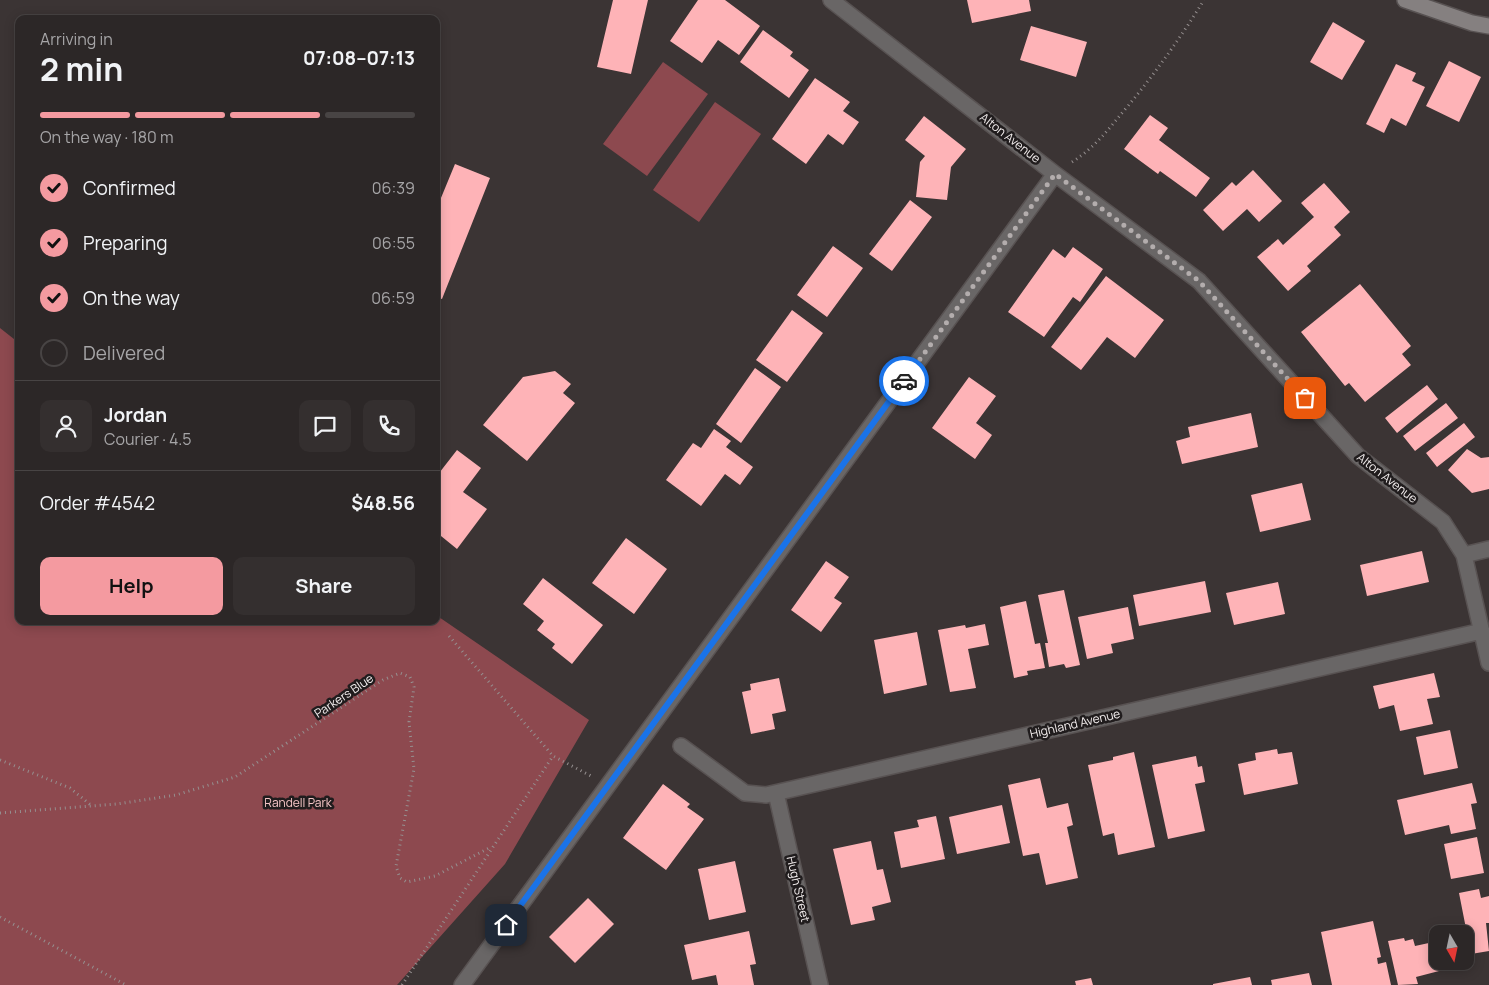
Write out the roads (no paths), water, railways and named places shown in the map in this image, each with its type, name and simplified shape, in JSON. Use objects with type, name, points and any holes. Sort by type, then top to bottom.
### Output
[{"type":"main road","points":[[1405,0],[1472,23],[1489,26]]},
{"type":"street","name":"Alton Avenue","points":[[831,0],[1055,174],[1199,281],[1358,456],[1443,522],[1464,554]]},
{"type":"street","points":[[462,985],[1055,174]]},
{"type":"street","points":[[1489,549],[1464,554],[1489,663]]},
{"type":"street","name":"Highland Avenue","points":[[681,746],[746,793],[756,795],[776,793],[1482,631]]},
{"type":"street","name":"Hugh Street","points":[[776,793],[820,985]]},
{"type":"park label","name":"Randell Park","points":[[298,803]]}]
